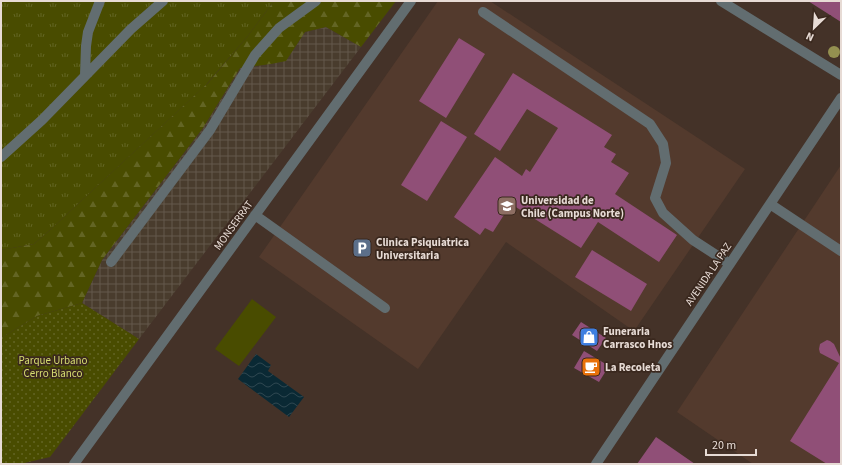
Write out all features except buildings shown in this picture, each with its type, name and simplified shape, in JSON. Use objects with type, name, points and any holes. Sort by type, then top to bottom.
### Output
[{"type":"street","points":[[85,75],[88,32],[100,1]]},
{"type":"street","points":[[1,158],[42,120],[131,29],[163,1]]},
{"type":"street","points":[[111,262],[210,130],[255,55],[279,28],[316,1]]},
{"type":"street","name":"MONSERRAT","points":[[74,464],[410,1]]},
{"type":"street","points":[[721,1],[841,75]]},
{"type":"street","points":[[483,12],[650,124],[663,144],[666,163],[655,198],[663,213],[693,240],[730,264]]},
{"type":"street","name":"AVENIDA LA PAZ","points":[[596,464],[841,98]]},
{"type":"street","points":[[770,204],[841,251]]},
{"type":"street","points":[[255,215],[385,308]]},
{"type":"shaded area","name":"Universidad de Chile (Campus Norte)","points":[[438,1],[490,1],[745,169],[634,331],[506,242],[418,369],[259,257]]},
{"type":"shaded area","points":[[326,27],[361,47],[139,339],[82,303],[102,260],[203,128],[240,68],[271,64],[288,57],[305,32]]},
{"type":"shaded area","points":[[841,165],[841,464],[753,464],[677,412]]},
{"type":"green space","points":[[1,1],[274,1],[247,37],[205,86],[50,230],[34,244],[1,250]]},
{"type":"green space","points":[[274,1],[396,1],[361,47],[326,27],[305,32],[286,61],[240,68],[203,128],[102,260],[82,303],[37,316],[1,338],[1,250],[34,244],[50,230],[208,83],[247,37]]},
{"type":"green space","points":[[252,299],[276,317],[239,366],[215,349]]},
{"type":"green space","name":"Parque Urbano Cerro Blanco","points":[[82,303],[139,339],[50,457],[20,464],[1,464],[1,338],[37,316]]},
{"type":"water","points":[[256,354],[271,365],[268,371],[304,397],[289,417],[238,379]]},
{"type":"place","name":"Universidad de Chile (Campus Norte)","points":[[507,206]]},
{"type":"place","name":"Clinica Psiquiatrica Universitaria","points":[[362,248]]},
{"type":"place","name":"Funeraria Carrasco Hnos","points":[[589,337]]},
{"type":"place","name":"La Recoleta","points":[[591,367]]}]
